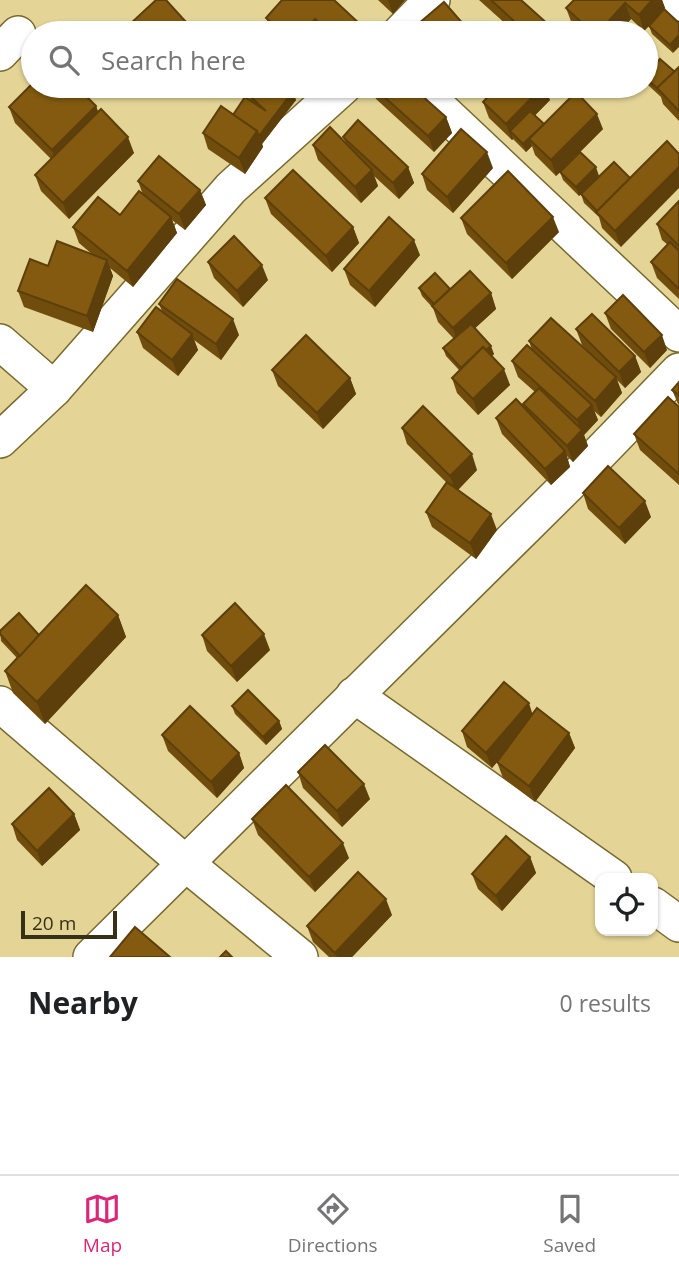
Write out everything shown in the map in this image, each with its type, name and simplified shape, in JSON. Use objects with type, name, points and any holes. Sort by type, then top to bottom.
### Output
[{"type":"street","points":[[412,21],[432,0]]},
{"type":"street","points":[[0,440],[54,389],[231,188],[331,98]]},
{"type":"street","points":[[429,98],[679,334]]},
{"type":"street","points":[[0,342],[54,389]]},
{"type":"street","points":[[91,957],[587,466],[679,371]]},
{"type":"street","points":[[354,695],[607,873]]},
{"type":"street","points":[[0,704],[184,862],[300,957]]},
{"type":"street","points":[[658,909],[679,924]]},
{"type":"building","points":[[156,0],[166,0],[185,21],[133,21]]},
{"type":"building","points":[[282,0],[334,0],[357,21],[270,21],[266,18]]},
{"type":"building","points":[[491,0],[521,0],[545,21],[514,21]]},
{"type":"building","points":[[574,0],[652,0],[639,15],[625,3],[609,21],[580,21],[566,8]]},
{"type":"building","points":[[444,2],[461,21],[422,21]]},
{"type":"building","points":[[664,9],[679,23],[679,35],[670,45],[658,34],[658,21],[653,21]]},
{"type":"building","points":[[660,59],[675,72],[658,87]]},
{"type":"building","points":[[679,67],[679,111],[658,89]]},
{"type":"building","points":[[21,95],[21,98],[88,98],[96,106],[52,150],[9,107]]},
{"type":"building","points":[[244,98],[266,111],[252,98],[288,98],[259,136],[257,131],[233,115]]},
{"type":"building","points":[[385,98],[425,98],[446,117],[428,136]]},
{"type":"building","points":[[487,98],[531,98],[506,124],[483,102]]},
{"type":"building","points":[[570,98],[582,98],[597,114],[551,160],[529,139]]},
{"type":"building","points":[[221,106],[257,131],[239,158],[203,133]]},
{"type":"building","points":[[101,109],[128,137],[63,203],[35,175]]},
{"type":"building","points":[[530,111],[544,124],[523,144],[510,131]]},
{"type":"building","points":[[358,120],[408,167],[393,183],[343,137]]},
{"type":"building","points":[[330,127],[372,170],[355,187],[313,145]]},
{"type":"building","points":[[461,129],[487,152],[447,197],[422,174]]},
{"type":"building","points":[[667,141],[679,154],[679,167],[615,231],[596,212]]},
{"type":"building","points":[[580,152],[596,167],[576,187],[560,172]]},
{"type":"building","points":[[159,156],[200,190],[179,214],[138,181]]},
{"type":"building","points":[[614,162],[630,178],[597,211],[581,194]]},
{"type":"building","points":[[293,170],[353,227],[326,256],[265,198]]},
{"type":"building","points":[[508,171],[553,217],[506,263],[461,218]]},
{"type":"building","points":[[139,191],[171,217],[127,271],[73,227],[98,197],[120,215]]},
{"type":"building","points":[[679,201],[679,246],[657,224]]},
{"type":"building","points":[[389,217],[414,240],[369,291],[344,269]]},
{"type":"building","points":[[234,236],[262,265],[237,291],[208,262]]},
{"type":"building","points":[[57,241],[107,260],[87,316],[18,291],[30,259],[48,266]]},
{"type":"building","points":[[670,242],[679,251],[679,289],[651,262]]},
{"type":"building","points":[[470,271],[491,293],[453,328],[432,306]]},
{"type":"building","points":[[435,273],[450,289],[434,304],[419,288]]},
{"type":"building","points":[[177,279],[233,319],[216,344],[159,304]]},
{"type":"building","points":[[623,295],[662,335],[644,352],[605,313]]},
{"type":"building","points":[[156,307],[192,334],[172,360],[137,332]]},
{"type":"building","points":[[592,314],[635,356],[619,372],[576,329]]},
{"type":"building","points":[[551,318],[616,377],[595,401],[529,341]]},
{"type":"building","points":[[471,324],[491,346],[486,350],[483,347],[461,368],[443,348]]},
{"type":"building","points":[[306,335],[350,378],[317,413],[272,370]]},
{"type":"building","points":[[527,345],[592,405],[577,420],[512,361]]},
{"type":"building","points":[[483,347],[504,369],[473,399],[452,378]]},
{"type":"building","points":[[679,382],[679,395],[672,390]]},
{"type":"building","points":[[539,388],[582,430],[567,446],[523,404]]},
{"type":"building","points":[[668,397],[679,407],[679,474],[634,434]]},
{"type":"building","points":[[516,399],[565,451],[545,469],[496,418]]},
{"type":"building","points":[[423,406],[472,454],[450,476],[402,428]]},
{"type":"building","points":[[608,466],[645,501],[619,528],[583,493]]},
{"type":"building","points":[[447,482],[491,514],[470,543],[426,512]]},
{"type":"building","points":[[86,585],[118,615],[37,702],[5,671]]},
{"type":"building","points":[[235,603],[264,634],[231,666],[202,635]]},
{"type":"building","points":[[19,613],[39,635],[20,656],[0,634]]},
{"type":"building","points":[[504,682],[529,703],[486,753],[462,731]]},
{"type":"building","points":[[248,690],[279,721],[263,737],[232,706]]},
{"type":"building","points":[[190,706],[239,753],[211,782],[162,735]]},
{"type":"building","points":[[537,708],[569,733],[529,786],[497,762]]},
{"type":"building","points":[[325,745],[364,784],[337,811],[298,772]]},
{"type":"building","points":[[286,785],[343,843],[309,877],[252,819]]},
{"type":"building","points":[[49,788],[74,814],[37,851],[12,824]]},
{"type":"building","points":[[506,836],[530,857],[496,896],[472,874]]},
{"type":"building","points":[[358,872],[386,899],[335,953],[307,926]]},
{"type":"building","points":[[135,927],[170,957],[110,957]]},
{"type":"building","points":[[226,951],[232,957],[220,957]]}]
